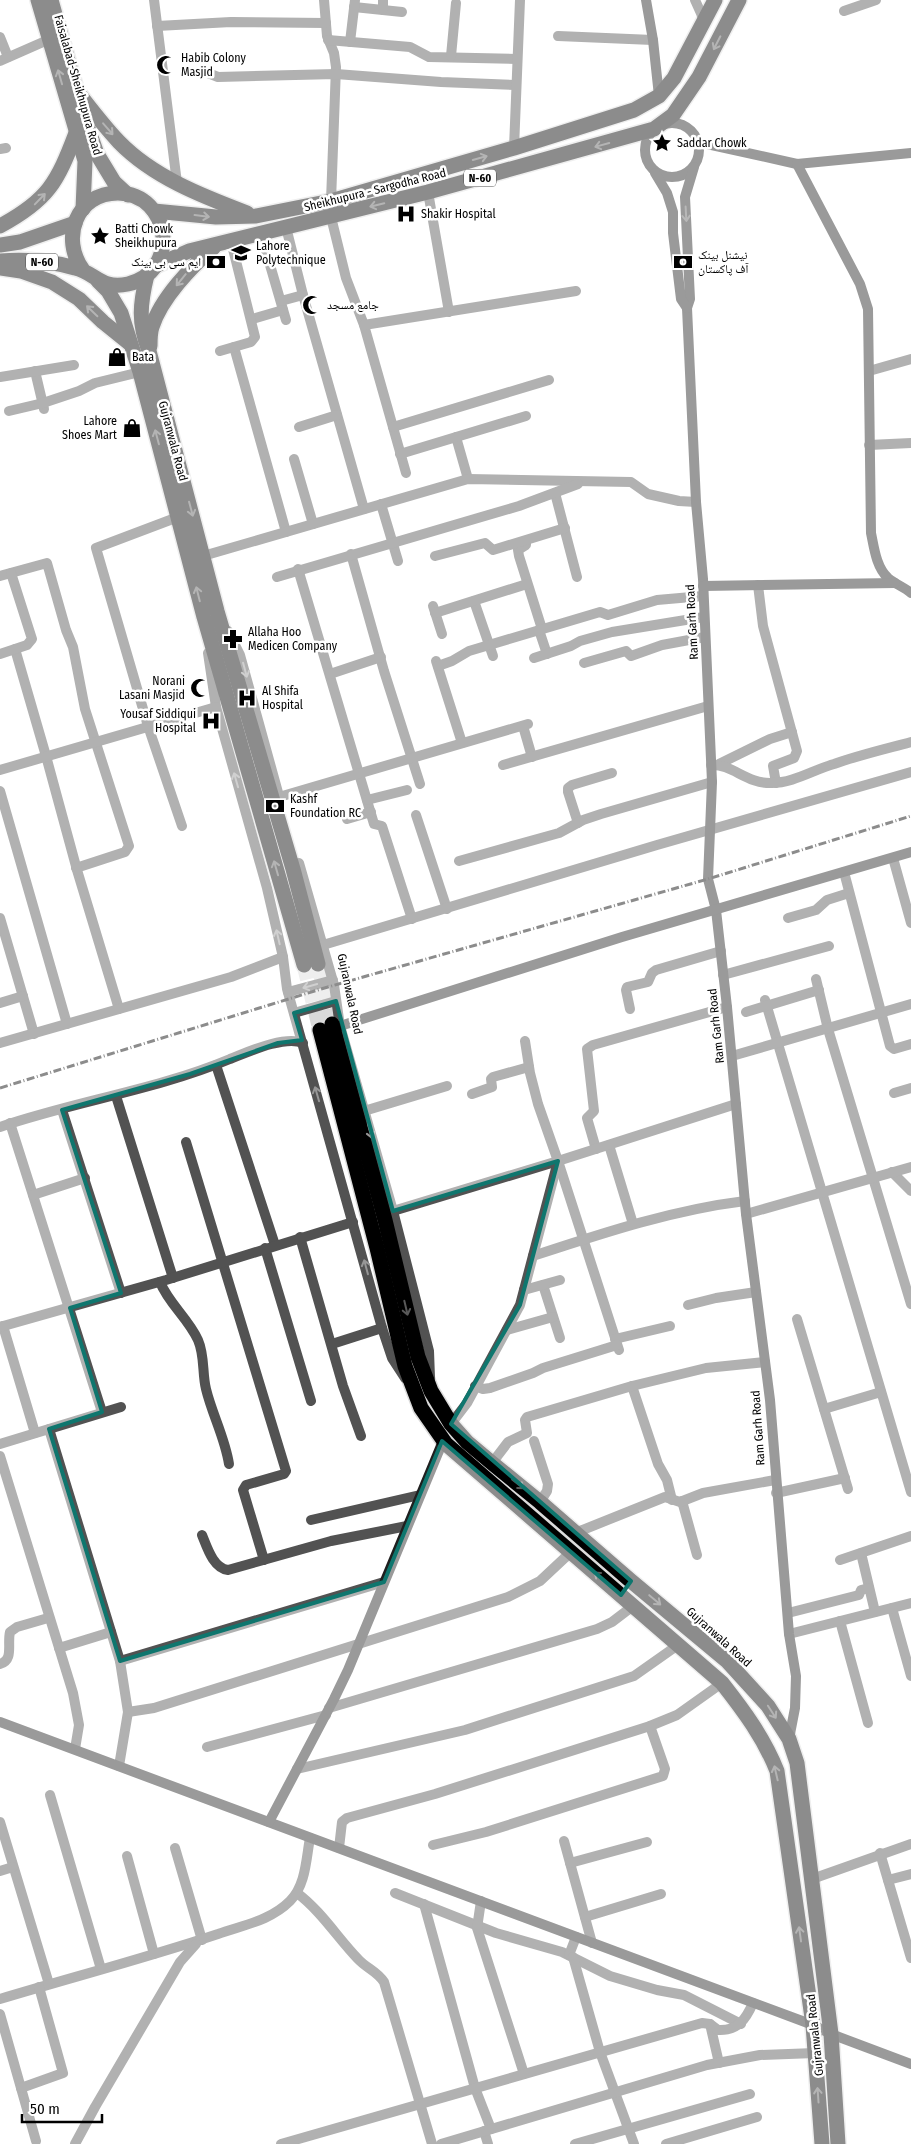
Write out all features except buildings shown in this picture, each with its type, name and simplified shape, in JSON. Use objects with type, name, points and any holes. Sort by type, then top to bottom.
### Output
[{"type":"highway","name":"Faisalabad-Sheikhupura Road","points":[[38,0],[76,133],[86,161],[83,209]]},
{"type":"highway","name":"Faisalabad-Sheikhupura Road","points":[[51,0],[77,91],[98,154],[114,182],[128,195]]},
{"type":"highway","name":"Sheikhupura - Sargodha Road","points":[[154,211],[216,217],[256,216],[331,201],[514,148],[634,110],[662,93],[674,78],[715,0]]},
{"type":"highway","name":"Sheikhupura - Sargodha Road","points":[[151,270],[189,251],[428,192],[654,129],[673,115],[695,83],[739,0]]},
{"type":"highway","points":[[683,61],[685,77],[690,83],[695,83]]},
{"type":"highway","points":[[662,93],[672,89],[676,92],[680,105]]},
{"type":"highway","points":[[77,91],[120,143],[149,166],[177,183],[220,203],[256,216]]},
{"type":"highway","points":[[0,226],[34,206],[44,197],[59,173],[76,133]]},
{"type":"highway","points":[[107,195],[128,195],[142,201],[154,211],[162,226],[163,238],[162,250],[151,270],[137,281],[122,285],[98,281],[83,270],[72,248],[74,223],[83,209],[94,200],[107,195]]},
{"type":"highway","name":"N-60","points":[[0,245],[20,242],[74,223]]},
{"type":"highway","points":[[149,350],[152,327],[164,304],[179,282],[215,246]]},
{"type":"highway","name":"N-60","points":[[0,261],[27,260],[83,270]]},
{"type":"highway","points":[[0,268],[21,271],[52,282],[79,299],[103,322],[130,342]]},
{"type":"highway","name":"Gujranwala Road","points":[[151,270],[142,301],[140,321],[203,556],[210,614]]},
{"type":"highway","name":"Gujranwala Road","points":[[98,281],[108,291],[121,312],[140,372],[178,517],[210,614],[311,965]]},
{"type":"highway","name":"Gujranwala Road","points":[[330,1027],[386,1220],[418,1358],[430,1391],[451,1424],[467,1442],[492,1464],[576,1532],[631,1581],[727,1661],[768,1706],[789,1739],[797,1763],[831,2034],[838,2144]]},
{"type":"highway","name":"Gujranwala Road","points":[[330,1027],[375,1238],[405,1366],[421,1408],[443,1441],[722,1683],[750,1719],[768,1750],[777,1771],[814,2025],[822,2144]]},
{"type":"highway","points":[[621,1595],[631,1581]]},
{"type":"main road","points":[[646,0],[662,93]]},
{"type":"main road","points":[[671,123],[680,124],[694,134],[698,142],[698,159],[694,167],[680,177],[663,177],[655,173],[649,167],[644,151],[648,135],[654,129],[671,123]]},
{"type":"main road","points":[[698,142],[797,164],[911,152]]},
{"type":"main road","points":[[797,164],[860,284],[868,309],[871,533],[883,572],[895,583],[911,593]]},
{"type":"main road","name":"Ram Garh Road","points":[[694,167],[685,197],[690,298],[687,308],[708,706],[715,765],[712,782],[708,879],[716,910],[721,951],[746,1214],[765,1362],[789,1634],[796,1676],[795,1708],[789,1739]]},
{"type":"main road","name":"Ram Garh Road","points":[[655,173],[667,193],[673,212],[681,300],[687,308]]},
{"type":"main road","points":[[703,591],[758,585],[895,583]]},
{"type":"main road","points":[[330,1027],[622,937],[911,852]]},
{"type":"main road","points":[[269,1822],[328,1711],[443,1441]]},
{"type":"main road","points":[[0,1722],[814,2025],[831,2034],[911,2064]]},
{"type":"street","points":[[154,0],[177,183]]},
{"type":"street","points":[[324,0],[328,40],[334,53],[336,74],[331,201]]},
{"type":"street","points":[[514,148],[520,0]]},
{"type":"street","points":[[695,0],[704,20]]},
{"type":"street","points":[[844,11],[864,2],[876,0]]},
{"type":"street","points":[[451,56],[456,3]]},
{"type":"street","points":[[350,42],[354,4],[383,5],[402,12]]},
{"type":"street","points":[[157,26],[230,22],[326,23]]},
{"type":"street","points":[[558,36],[653,40]]},
{"type":"street","points":[[0,37],[4,59],[50,40]]},
{"type":"street","points":[[328,40],[410,47],[429,57],[517,59]]},
{"type":"street","points":[[203,71],[213,76],[224,77],[336,74],[516,85]]},
{"type":"street","points":[[428,192],[448,312]]},
{"type":"street","points":[[331,217],[346,278],[364,325],[406,473]]},
{"type":"street","points":[[286,227],[303,295],[364,509]]},
{"type":"street","points":[[260,234],[283,310]]},
{"type":"street","points":[[220,351],[255,339],[252,319],[231,241]]},
{"type":"street","points":[[364,325],[576,291]]},
{"type":"street","points":[[252,319],[283,310],[303,295]]},
{"type":"street","points":[[234,347],[286,532]]},
{"type":"street","points":[[869,371],[911,359]]},
{"type":"street","points":[[0,377],[74,365]]},
{"type":"street","points":[[35,371],[44,406]]},
{"type":"street","points":[[9,411],[44,406],[95,383],[140,372]]},
{"type":"street","points":[[392,427],[549,380]]},
{"type":"street","points":[[299,427],[337,415]]},
{"type":"street","points":[[400,454],[526,416]]},
{"type":"street","points":[[456,437],[468,479]]},
{"type":"street","points":[[870,445],[911,443]]},
{"type":"street","points":[[294,459],[313,524]]},
{"type":"street","points":[[203,556],[468,479],[631,482],[648,494],[679,501],[696,502]]},
{"type":"street","points":[[277,577],[510,508],[584,482]]},
{"type":"street","points":[[555,493],[577,577]]},
{"type":"street","points":[[381,504],[398,561]]},
{"type":"street","points":[[178,517],[96,548],[148,726],[182,826]]},
{"type":"street","points":[[435,556],[485,543],[492,550],[564,528]]},
{"type":"street","points":[[526,540],[526,545],[518,551],[547,654]]},
{"type":"street","points":[[351,554],[420,784]]},
{"type":"street","points":[[0,576],[47,563],[63,622],[73,647],[85,708],[97,741],[129,848],[123,853],[76,868]]},
{"type":"street","points":[[298,570],[360,772],[374,825],[382,826],[412,919]]},
{"type":"street","points":[[0,654],[29,644],[32,639],[11,573]]},
{"type":"street","points":[[442,634],[434,610],[474,601],[527,584]]},
{"type":"street","points":[[758,585],[763,626],[797,755],[773,766],[776,783]]},
{"type":"street","points":[[462,743],[437,664],[448,663],[469,651],[600,612],[608,615],[657,600],[703,591]]},
{"type":"street","points":[[474,601],[493,656]]},
{"type":"street","name":"Gujranwala Road","points":[[210,614],[216,707],[267,888],[283,957],[288,992],[382,1328],[392,1358],[415,1393]]},
{"type":"street","name":"Gujranwala Road","points":[[210,614],[240,654],[279,797],[323,945],[336,1001],[330,1027],[364,1111],[393,1211],[429,1351],[430,1391]]},
{"type":"street","points":[[534,658],[577,642],[612,632],[704,617]]},
{"type":"street","points":[[584,663],[626,651],[630,656],[674,642],[705,636]]},
{"type":"street","points":[[15,649],[76,868],[120,1009]]},
{"type":"street","points":[[330,674],[381,657]]},
{"type":"street","points":[[503,765],[708,706]]},
{"type":"street","points":[[0,770],[216,707]]},
{"type":"street","points":[[279,797],[525,725],[532,756]]},
{"type":"street","points":[[715,765],[746,750],[792,732]]},
{"type":"street","points":[[715,765],[751,780],[776,783],[793,779],[833,764],[911,742]]},
{"type":"street","points":[[323,945],[911,772]]},
{"type":"street","points":[[578,823],[568,788],[572,785],[612,773]]},
{"type":"street","points":[[459,861],[559,833],[600,814],[712,782]]},
{"type":"street","points":[[367,800],[406,790]]},
{"type":"street","points":[[0,791],[67,1024]]},
{"type":"street","points":[[347,819],[370,812]]},
{"type":"street","points":[[416,815],[447,909]]},
{"type":"street","points":[[893,858],[911,923]]},
{"type":"street","points":[[844,872],[880,1013],[892,1048],[911,1044]]},
{"type":"street","points":[[788,918],[816,910],[827,900],[849,893]]},
{"type":"street","points":[[0,918],[34,1034]]},
{"type":"street","points":[[723,975],[829,946]]},
{"type":"street","points":[[630,1009],[627,987],[648,982],[652,972],[656,970],[721,951]]},
{"type":"street","points":[[0,1043],[231,977],[283,957]]},
{"type":"street","points":[[816,978],[828,1029],[911,1304]]},
{"type":"street","points":[[288,992],[332,980]]},
{"type":"street","points":[[746,1012],[766,1003],[818,990]]},
{"type":"street","points":[[0,1003],[23,996]]},
{"type":"street","points":[[294,1013],[336,1001]]},
{"type":"street","points":[[766,1003],[911,1492]]},
{"type":"street","points":[[732,1056],[911,1004]]},
{"type":"street","points":[[596,1149],[587,1118],[594,1111],[587,1049],[593,1045],[727,1007]]},
{"type":"street","points":[[0,1127],[116,1096],[216,1065],[278,1043],[293,1040],[303,1043]]},
{"type":"street","points":[[525,1041],[538,1104],[584,1239],[617,1345]]},
{"type":"street","points":[[216,1065],[270,1247],[311,1401]]},
{"type":"street","points":[[472,1094],[492,1087],[491,1079],[494,1077],[529,1067]]},
{"type":"street","points":[[364,1111],[447,1086]]},
{"type":"street","points":[[894,1093],[911,1088]]},
{"type":"street","points":[[116,1096],[173,1278]]},
{"type":"street","points":[[393,1211],[558,1162],[736,1104]]},
{"type":"street","points":[[62,1110],[121,1293]]},
{"type":"street","points":[[10,1123],[102,1412]]},
{"type":"street","points":[[186,1142],[286,1471],[284,1474],[246,1485],[243,1490],[264,1560]]},
{"type":"street","points":[[608,1145],[633,1224]]},
{"type":"street","points":[[451,1424],[466,1403],[520,1305],[558,1162]]},
{"type":"street","points":[[746,1214],[911,1167]]},
{"type":"street","points":[[892,1172],[911,1190]]},
{"type":"street","points":[[33,1195],[85,1178]]},
{"type":"street","points":[[533,1256],[633,1224],[705,1206],[745,1200]]},
{"type":"street","points":[[35,1434],[1,1326],[160,1282],[353,1222]]},
{"type":"street","points":[[300,1237],[343,1386],[361,1436]]},
{"type":"street","points":[[524,1290],[560,1280]]},
{"type":"street","points":[[160,1282],[168,1299],[189,1323],[198,1342],[202,1353],[206,1393],[229,1464]]},
{"type":"street","points":[[543,1284],[560,1338]]},
{"type":"street","points":[[688,1305],[716,1298],[756,1292]]},
{"type":"street","points":[[507,1330],[553,1317]]},
{"type":"street","points":[[798,1319],[848,1489]]},
{"type":"street","points":[[475,1386],[483,1389],[490,1388],[543,1368],[670,1326]]},
{"type":"street","points":[[332,1344],[382,1328]]},
{"type":"street","points":[[492,1464],[508,1442],[527,1433],[526,1418],[632,1386],[706,1368],[765,1362]]},
{"type":"street","points":[[632,1386],[658,1464],[668,1480],[698,1555]]},
{"type":"street","points":[[824,1409],[881,1392]]},
{"type":"street","points":[[0,1444],[121,1407]]},
{"type":"street","points":[[50,1429],[120,1661],[128,1712],[119,1766]]},
{"type":"street","points":[[534,1441],[548,1484],[547,1490],[540,1502]]},
{"type":"street","points":[[0,1456],[78,1716],[79,1725],[75,1750]]},
{"type":"street","points":[[776,1493],[845,1478]]},
{"type":"street","points":[[576,1532],[660,1499],[670,1498],[677,1501],[703,1493],[775,1480]]},
{"type":"street","points":[[311,1520],[420,1495]]},
{"type":"street","points":[[202,1535],[212,1558],[224,1570],[331,1541],[407,1526]]},
{"type":"street","points":[[840,1560],[911,1536]]},
{"type":"street","points":[[128,1712],[154,1708],[508,1596],[540,1581],[571,1552]]},
{"type":"street","points":[[862,1553],[875,1612]]},
{"type":"street","points":[[120,1661],[384,1582]]},
{"type":"street","points":[[788,1613],[859,1595],[861,1590],[869,1588]]},
{"type":"street","points":[[789,1634],[911,1603]]},
{"type":"street","points":[[206,1747],[597,1629],[612,1622],[633,1606]]},
{"type":"street","points":[[892,1608],[911,1676]]},
{"type":"street","points":[[0,1664],[6,1662],[9,1658],[10,1632],[17,1627],[48,1618]]},
{"type":"street","points":[[840,1621],[868,1723]]},
{"type":"street","points":[[59,1648],[111,1632]]},
{"type":"street","points":[[297,1769],[465,1730],[634,1676],[678,1644]]},
{"type":"street","points":[[339,1848],[342,1822],[347,1818],[435,1794],[650,1726],[677,1715],[722,1683]]},
{"type":"street","points":[[433,1845],[486,1832],[663,1776],[665,1769],[650,1726]]},
{"type":"street","points":[[50,1795],[101,1969]]},
{"type":"street","points":[[0,1822],[14,1867],[44,1986],[63,2073],[21,2088]]},
{"type":"street","points":[[0,1999],[200,1941],[263,1919],[282,1908],[296,1893],[302,1881],[310,1838]]},
{"type":"street","points":[[564,1841],[592,1943]]},
{"type":"street","points":[[570,1863],[647,1842]]},
{"type":"street","points":[[812,1879],[911,1844]]},
{"type":"street","points":[[175,1848],[200,1941]]},
{"type":"street","points":[[880,1854],[907,1931],[911,1958]]},
{"type":"street","points":[[127,1856],[154,1954]]},
{"type":"street","points":[[0,1871],[14,1867]]},
{"type":"street","points":[[888,1880],[911,1874]]},
{"type":"street","points":[[296,1893],[313,1907],[359,1961],[377,1972],[383,1979],[432,2144]]},
{"type":"street","points":[[395,1893],[496,1933],[536,1943],[571,1956],[610,1976],[657,1990],[684,1994],[742,2024]]},
{"type":"street","points":[[585,1917],[661,1894]]},
{"type":"street","points":[[481,1901],[476,1924],[524,2074]]},
{"type":"street","points":[[424,1904],[487,2130],[488,2144]]},
{"type":"street","points":[[576,1937],[571,1956],[600,2052],[634,2144]]},
{"type":"street","points":[[76,2144],[95,2107],[180,1962],[187,1952],[200,1941]]},
{"type":"street","points":[[281,2144],[702,2023],[710,2024],[721,2030],[742,2024],[753,2003]]},
{"type":"street","points":[[0,2014],[36,2141]]},
{"type":"street","points":[[710,2024],[719,2063]]},
{"type":"street","points":[[441,2144],[719,2063],[760,2055],[815,2053]]},
{"type":"street","points":[[575,2144],[750,2094]]},
{"type":"street","points":[[666,2144],[757,2117]]},
{"type":"highlighted area","points":[[336,1001],[393,1211],[558,1161],[520,1305],[451,1424],[631,1581],[621,1595],[442,1441],[384,1582],[120,1661],[49,1429],[102,1412],[70,1308],[121,1293],[62,1110],[190,1074],[278,1043],[302,1040],[294,1013]]},
{"type":"tunnel","points":[[318,964],[332,1024]]},
{"type":"tunnel","points":[[304,965],[320,1030]]},
{"type":"railway","points":[[0,1088],[321,989],[708,879],[911,816]]},
{"type":"place","name":"Habib Colony Masjid","points":[[166,65]]},
{"type":"place","name":"Saddar Chowk","points":[[662,143]]},
{"type":"place","name":"Shakir Hospital","points":[[406,214]]},
{"type":"place","name":"Batti Chowk Sheikhupura","points":[[100,236]]},
{"type":"place","name":"Lahore Polytechnique","points":[[241,253]]},
{"type":"place","name":"ایم سی بی بینک","points":[[216,262]]},
{"type":"place","name":"نیشنل بینک آف پاکستان","points":[[683,262]]},
{"type":"place","name":"جامع مسجد","points":[[312,305]]},
{"type":"place","name":"Bata","points":[[117,357]]},
{"type":"place","name":"Lahore Shoes Mart","points":[[132,428]]},
{"type":"place","name":"Allaha Hoo Medicen Company","points":[[233,639]]},
{"type":"place","name":"Norani Lasani Masjid","points":[[200,688]]},
{"type":"place","name":"Al Shifa Hospital","points":[[247,698]]},
{"type":"place","name":"Yousaf Siddiqui Hospital","points":[[211,721]]},
{"type":"place","name":"Kashf Foundation RC","points":[[275,806]]}]
